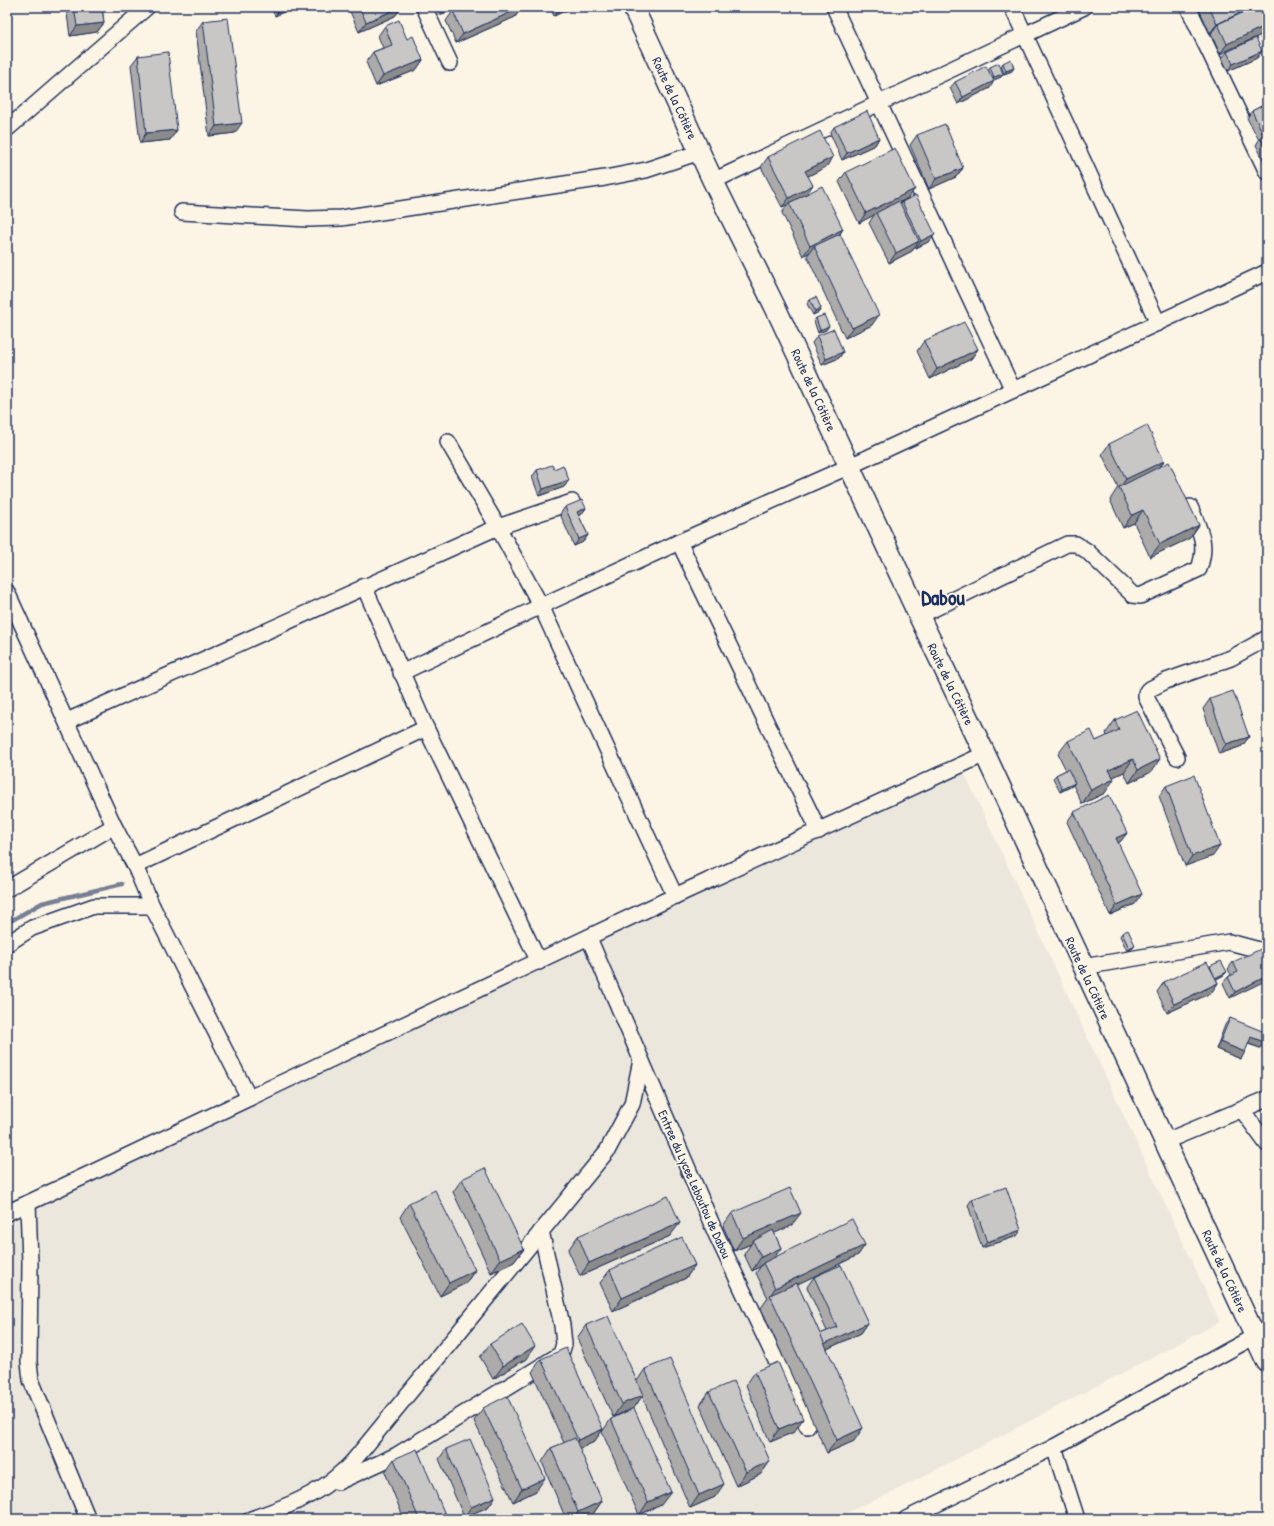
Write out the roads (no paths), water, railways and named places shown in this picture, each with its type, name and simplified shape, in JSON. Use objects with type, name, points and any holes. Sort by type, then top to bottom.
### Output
[{"type":"main road","name":"Route de la Côtière","points":[[633,7],[713,181],[778,313],[985,754],[1083,967],[1166,1141],[1267,1362]]},
{"type":"street","points":[[7,129],[147,7]]},
{"type":"street","points":[[424,7],[450,63]]},
{"type":"street","points":[[834,7],[1013,390]]},
{"type":"street","points":[[1012,7],[1158,323]]},
{"type":"street","points":[[713,181],[1084,7]]},
{"type":"street","points":[[1188,7],[1267,172]]},
{"type":"street","points":[[182,212],[308,219],[341,218],[605,178],[646,170],[700,152]]},
{"type":"street","points":[[401,673],[679,542],[850,466],[1267,272]]},
{"type":"street","points":[[448,442],[498,527],[541,606],[675,896]]},
{"type":"street","points":[[919,616],[1067,544],[1076,544],[1087,551],[1133,595],[1140,596],[1199,569],[1203,557],[1203,540],[1188,501]]},
{"type":"street","points":[[67,721],[498,527],[572,502]]},
{"type":"street","points":[[679,542],[819,831]]},
{"type":"street","points":[[364,586],[426,728],[539,962]]},
{"type":"street","points":[[7,592],[114,826],[135,866],[152,906],[249,1098]]},
{"type":"street","points":[[1177,757],[1146,697],[1148,690],[1166,681],[1231,658],[1267,638]]},
{"type":"street","points":[[135,866],[426,728]]},
{"type":"street","points":[[7,1213],[539,962],[675,896],[985,754]]},
{"type":"street","points":[[7,889],[114,826]]},
{"type":"street","points":[[7,944],[32,928],[94,906],[152,906]]},
{"type":"street","name":"Entree du Lycee Leboutou de Dabou","points":[[589,938],[716,1234],[807,1426]]},
{"type":"street","points":[[1083,967],[1229,942],[1267,952]]},
{"type":"street","points":[[316,1491],[344,1471],[354,1460],[607,1151],[632,1104],[641,1060]]},
{"type":"street","points":[[1166,1141],[1267,1099]]},
{"type":"street","points":[[1242,1110],[1267,1144]]},
{"type":"street","points":[[28,1203],[30,1263],[29,1362],[31,1380],[88,1519]]},
{"type":"street","points":[[251,1519],[274,1511],[397,1455],[561,1354],[564,1344],[562,1325],[541,1231]]},
{"type":"street","points":[[906,1519],[1054,1447],[1255,1336]]},
{"type":"street","points":[[1054,1447],[1077,1519]]},
{"type":"waterway","points":[[7,923],[42,903],[122,884]]},
{"type":"district","name":"Dabou","points":[[943,598]]}]
